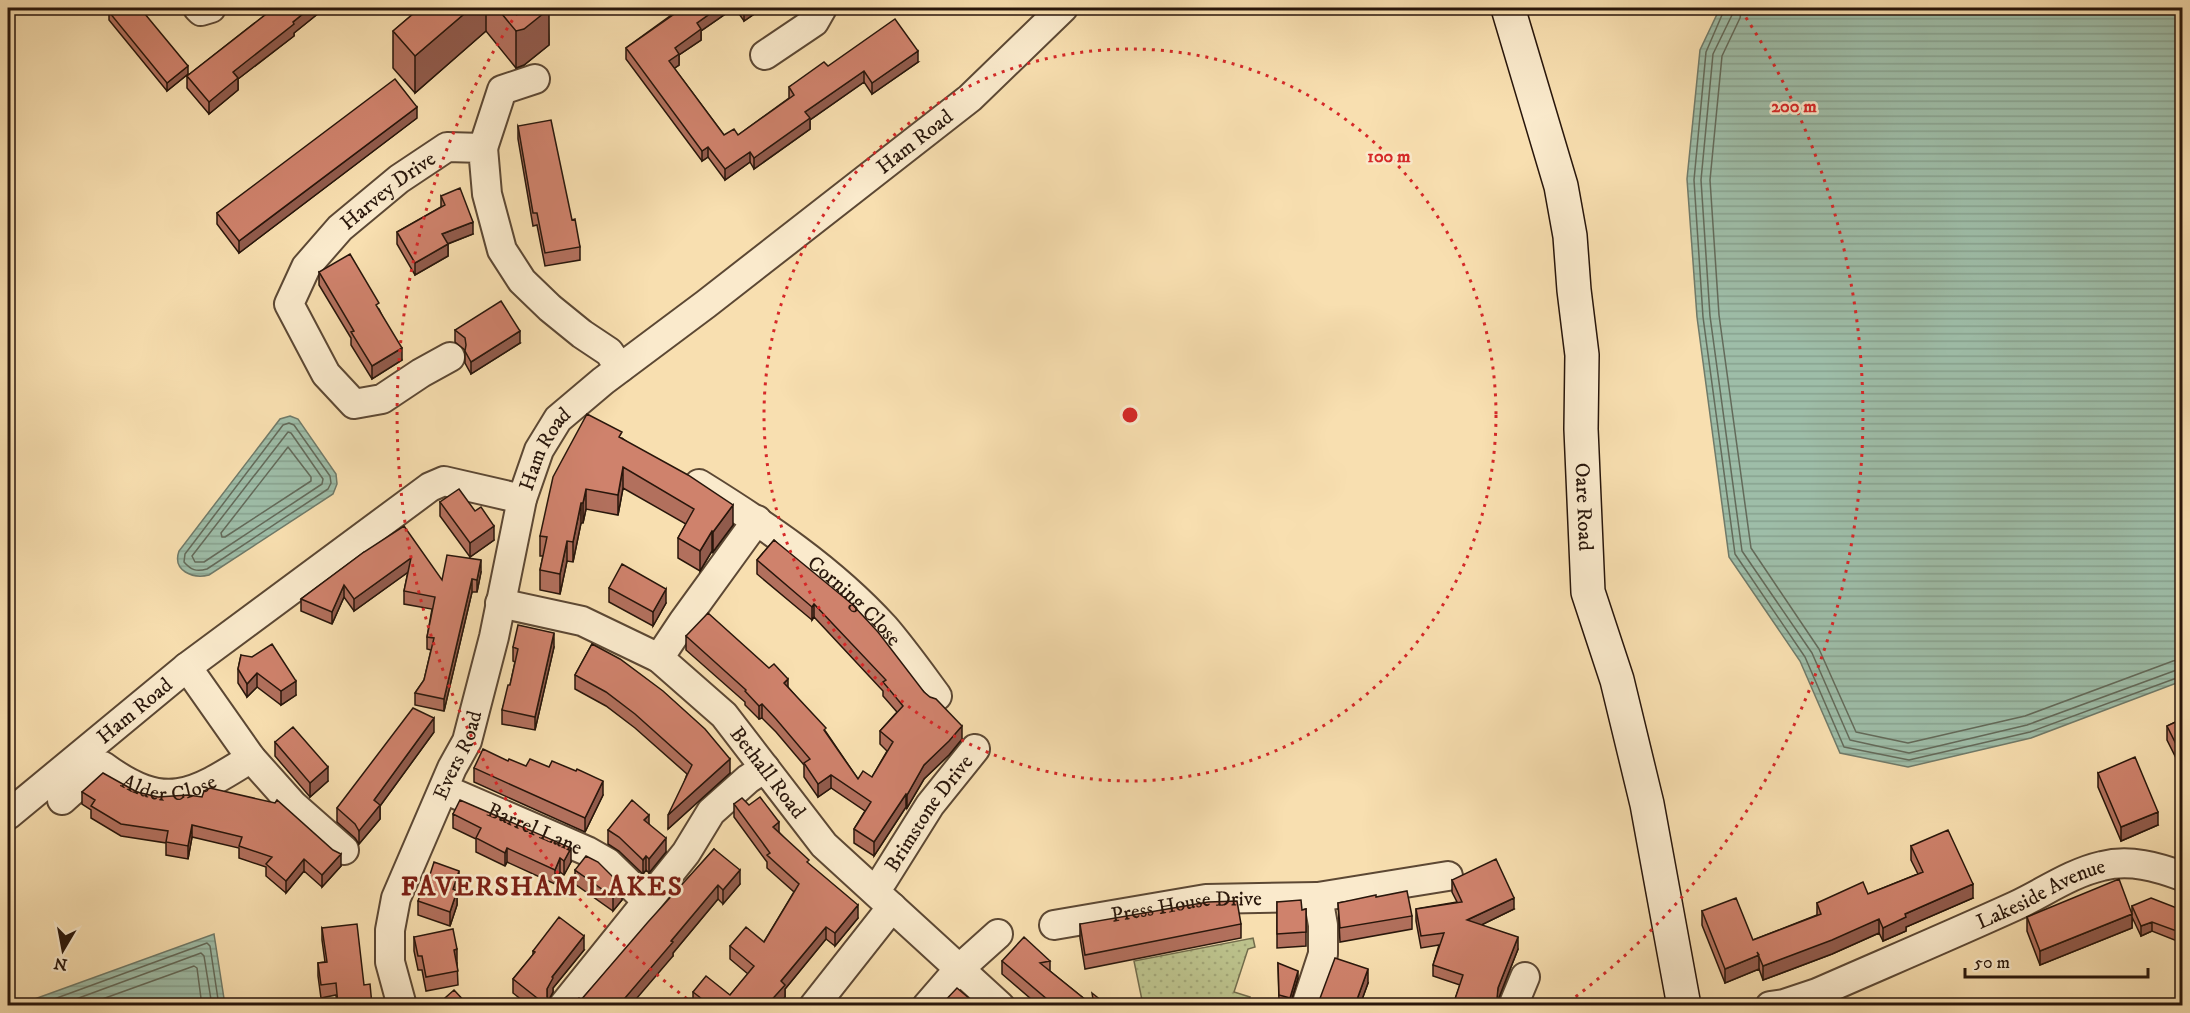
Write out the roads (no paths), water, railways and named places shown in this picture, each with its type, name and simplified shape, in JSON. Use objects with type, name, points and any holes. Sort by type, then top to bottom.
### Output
[{"type":"street","points":[[765,55],[814,22],[822,8]]},
{"type":"street","name":"Ham Road","points":[[8,815],[187,667],[430,487],[444,481],[522,499],[539,450],[558,419],[620,368],[706,304],[970,98],[1064,8]]},
{"type":"street","name":"Oare Road","points":[[1508,8],[1561,186],[1570,236],[1582,355],[1581,429],[1588,592],[1617,680],[1647,804],[1683,1005]]},
{"type":"street","points":[[535,79],[502,90],[483,148],[487,194],[502,250],[522,281],[550,309],[582,334],[609,351],[620,368]]},
{"type":"street","name":"Harvey Drive","points":[[450,357],[382,399],[354,404],[326,374],[289,304],[306,267],[340,228],[399,179],[447,147],[483,148]]},
{"type":"street","name":"Corning Close","points":[[699,484],[757,520],[809,558],[883,626],[938,696]]},
{"type":"street","name":"Evers Road","points":[[402,1005],[390,962],[390,930],[396,898],[467,741],[474,719],[494,637],[522,499]]},
{"type":"street","points":[[659,658],[757,520]]},
{"type":"street","name":"Bethall Road","points":[[500,603],[582,621],[659,658],[724,716],[824,844],[1000,1005]]},
{"type":"street","name":"Alder Close","points":[[187,667],[251,758],[292,805],[344,850]]},
{"type":"street","name":"Brimstone Drive","points":[[883,880],[930,805],[975,749]]},
{"type":"street","name":"Alder Close","points":[[62,800],[103,766],[116,776],[145,789],[175,794],[201,788],[251,758]]},
{"type":"street","points":[[563,1005],[686,853],[711,812],[748,779],[765,768]]},
{"type":"street","name":"Barrel Lane","points":[[444,789],[586,851],[608,863],[647,901]]},
{"type":"street","name":"Lakeside Avenue","points":[[1770,1005],[1784,1004],[1817,993],[2101,866],[2135,864],[2153,866],[2182,876]]},
{"type":"street","name":"Press House Drive","points":[[1054,925],[1206,899],[1318,897],[1448,876]]},
{"type":"street","points":[[1306,1005],[1323,954],[1323,925],[1318,897]]},
{"type":"street","points":[[814,1005],[892,907]]},
{"type":"street","points":[[927,1005],[959,969],[998,934]]},
{"type":"street","points":[[1513,1005],[1525,977]]},
{"type":"water","points":[[1720,8],[2182,8],[2182,681],[2031,738],[1908,767],[1840,753],[1800,661],[1729,557],[1697,317],[1687,179],[1700,50]]},
{"type":"water","points":[[290,416],[298,419],[336,474],[337,484],[333,494],[209,575],[197,576],[185,572],[178,564],[179,551],[280,419]]},
{"type":"water","points":[[214,934],[225,1005],[18,1005]]},
{"type":"district","name":"FAVERSHAM LAKES","points":[[542,886]]}]
